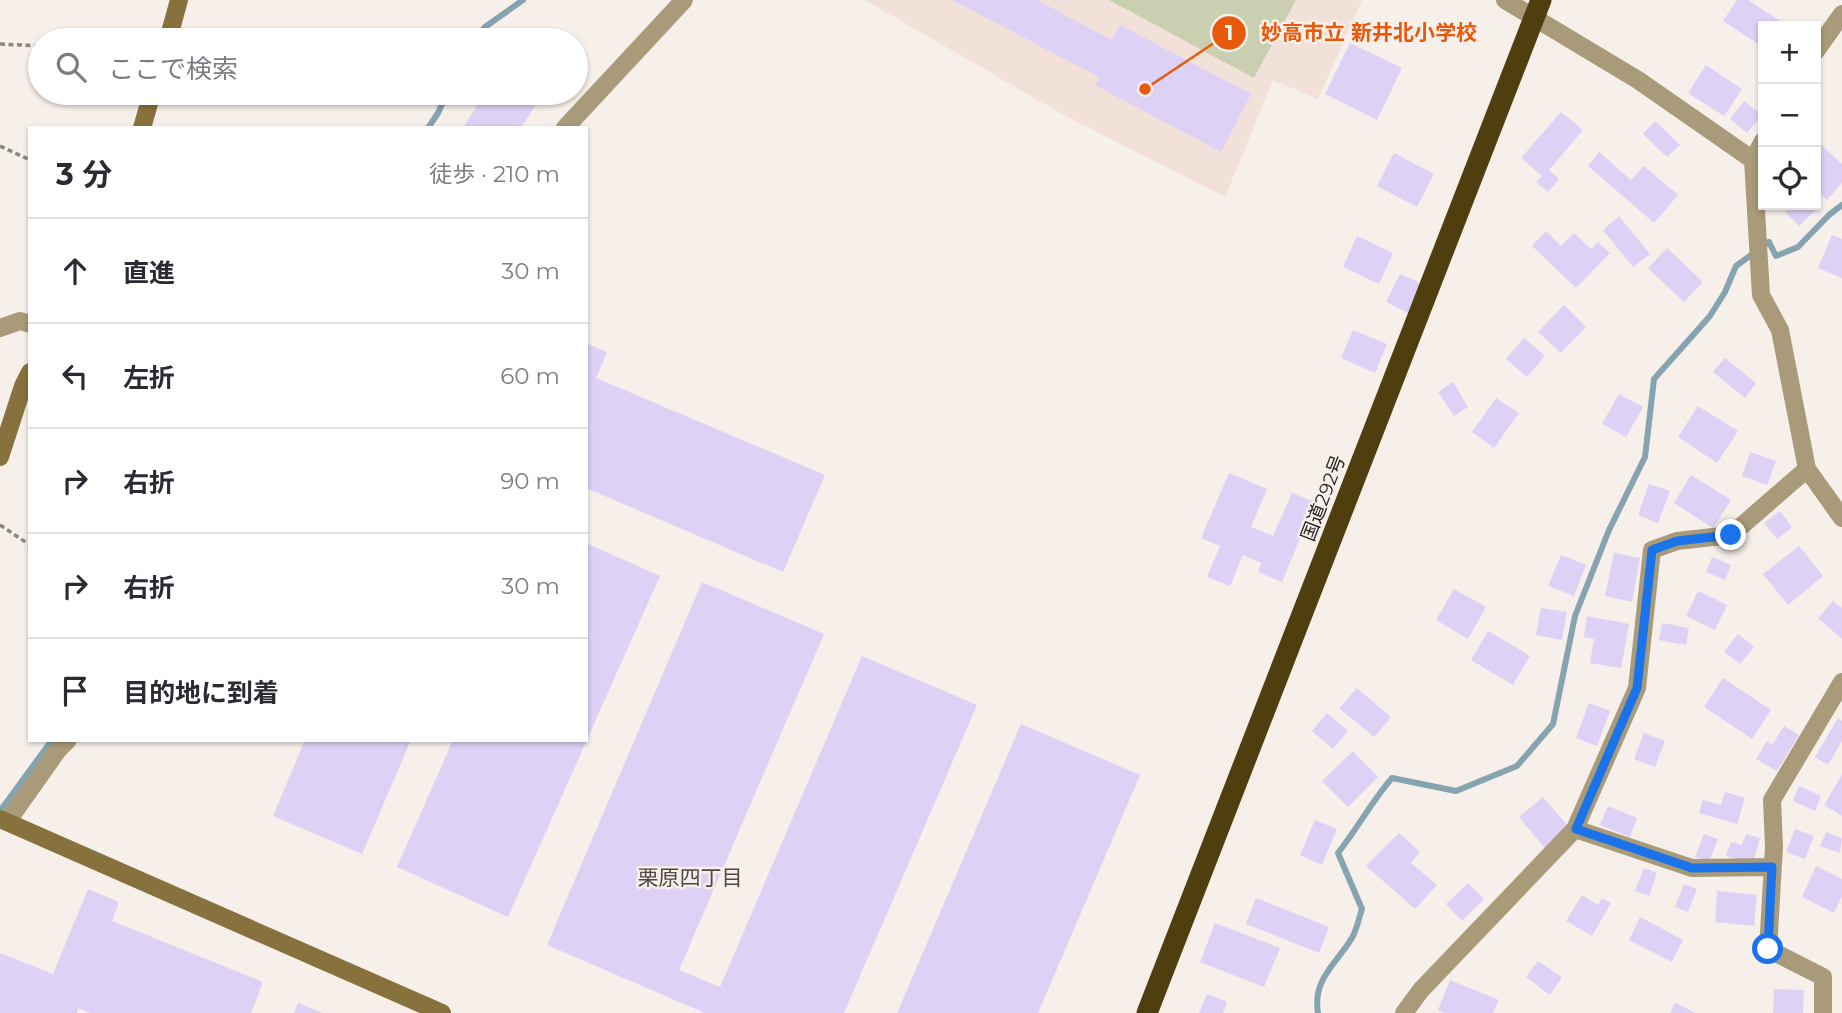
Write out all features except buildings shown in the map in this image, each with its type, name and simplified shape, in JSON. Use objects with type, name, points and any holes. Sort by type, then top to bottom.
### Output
[{"type":"highway","name":"国道292号","points":[[1147,1013],[1538,8]]},
{"type":"street","points":[[172,28],[180,0]]},
{"type":"street","points":[[588,103],[684,0]]},
{"type":"street","points":[[1505,0],[1538,8],[1753,160]]},
{"type":"street","points":[[1821,44],[1842,14]]},
{"type":"street","points":[[143,126],[149,105]]},
{"type":"street","points":[[567,126],[586,105]]},
{"type":"street","points":[[1760,147],[1753,160],[1761,295],[1780,330],[1807,469],[1842,518]]},
{"type":"street","points":[[0,328],[20,321],[28,323]]},
{"type":"street","points":[[0,457],[28,376]]},
{"type":"street","points":[[1404,1013],[1421,990],[1576,829],[1637,688],[1652,550],[1677,541],[1731,535],[1807,469]]},
{"type":"street","points":[[1823,1013],[1823,977],[1768,949],[1772,800],[1842,682]]},
{"type":"street","points":[[66,742],[4,821],[442,1013]]},
{"type":"street","points":[[1576,829],[1692,868],[1772,867]]},
{"type":"path","points":[[0,44],[28,45]]},
{"type":"path","points":[[0,146],[28,159]]},
{"type":"path","points":[[0,525],[28,544]]},
{"type":"shaded area","points":[[865,0],[1362,0],[1318,99],[1273,80],[1225,197],[1062,114]]},
{"type":"green space","points":[[1109,0],[1296,0],[1254,78]]},
{"type":"waterway","points":[[484,28],[523,0]]},
{"type":"waterway","points":[[429,126],[442,105]]},
{"type":"waterway","points":[[1318,1013],[1317,1001],[1322,980],[1353,936],[1362,909],[1338,853],[1392,778],[1456,791],[1517,766],[1553,724],[1575,616],[1609,530],[1645,457],[1654,379],[1710,316],[1725,292],[1736,266],[1769,242],[1776,256],[1798,247],[1842,205]]},
{"type":"waterway","points":[[0,811],[51,742]]},
{"type":"place","name":"妙高市立 新井北小学校","points":[[1145,89]]},
{"type":"district","name":"栗原四丁目","points":[[690,877]]},
{"type":"route","points":[[1731,535],[1677,541],[1652,550],[1637,688],[1576,829],[1692,868],[1772,867],[1768,949]]}]
